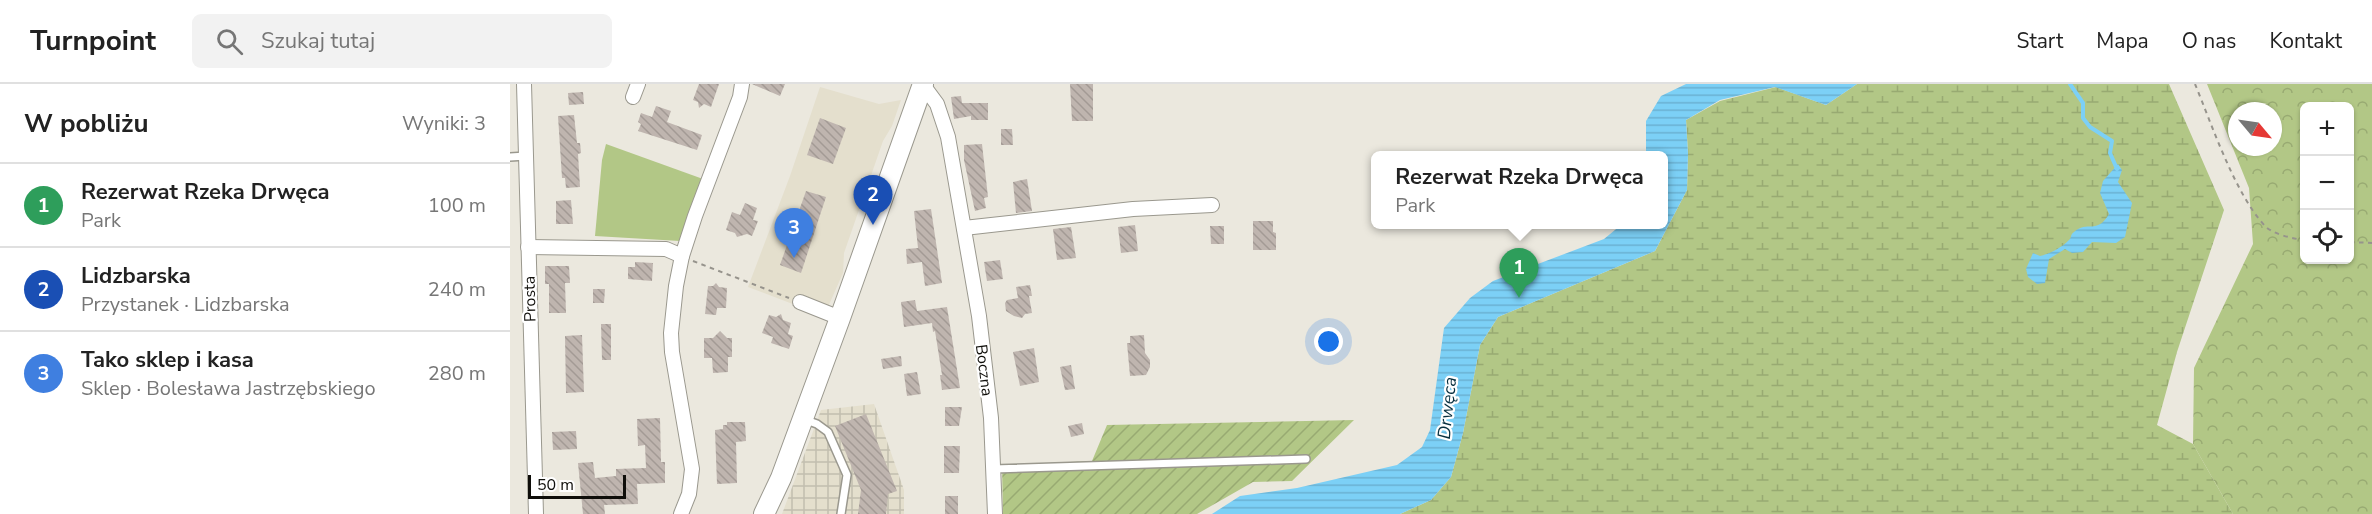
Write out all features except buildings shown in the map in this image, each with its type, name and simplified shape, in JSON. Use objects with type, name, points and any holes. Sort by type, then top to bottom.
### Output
[{"type":"main road","points":[[764,514],[781,478],[803,419],[923,84]]},
{"type":"street","name":"Prosta","points":[[524,84],[536,514]]},
{"type":"street","points":[[681,514],[689,494],[692,469],[679,400],[671,333],[676,286],[682,256],[740,97],[742,84]]},
{"type":"street","name":"Boczna","points":[[923,84],[937,104],[943,119],[979,316],[989,395],[995,514]]},
{"type":"street","points":[[963,228],[1133,209],[1212,205]]},
{"type":"street","points":[[528,247],[666,249],[682,256]]},
{"type":"street","points":[[800,302],[840,318]]},
{"type":"lane","points":[[510,157],[526,156]]},
{"type":"lane","points":[[803,419],[817,424],[828,432],[847,475],[841,514]]},
{"type":"lane","points":[[993,470],[1306,459]]},
{"type":"path","points":[[2194,84],[2239,188],[2266,228],[2300,240]]},
{"type":"path","points":[[2354,242],[2372,243]]},
{"type":"path","points":[[682,256],[800,302]]},
{"type":"shaded area","points":[[820,87],[879,104],[901,100],[892,126],[883,141],[844,253],[843,273],[824,316],[748,287],[790,176]]},
{"type":"shaded area","points":[[874,404],[904,490],[904,514],[782,514],[821,410]]},
{"type":"green space","points":[[1857,84],[2169,84],[2224,210],[2177,352],[2157,425],[2193,444],[2233,514],[1400,514],[1431,500],[1451,477],[1463,433],[1480,345],[1498,317],[1655,251],[1687,190],[1686,120],[1720,101],[1776,87],[1826,105]]},
{"type":"green space","points":[[2207,84],[2372,84],[2372,514],[2233,514],[2193,444],[2194,368],[2253,244],[2249,188],[2236,156],[2282,156],[2282,102],[2228,102],[2228,136]]},
{"type":"green space","points":[[606,144],[703,179],[680,241],[595,236],[602,160]]},
{"type":"green space","points":[[1354,420],[1292,481],[1253,482],[1197,514],[1003,514],[1002,465],[1092,461],[1107,425]]},
{"type":"water","points":[[1686,84],[1857,84],[1826,105],[1775,87],[1720,100],[1686,120],[1687,190],[1668,226],[1668,151],[1646,151],[1646,121],[1661,96]]},
{"type":"water","points":[[2118,164],[2122,170],[2118,182],[2132,203],[2125,237],[2116,243],[2092,242],[2083,252],[2072,253],[2065,249],[2049,259],[2045,283],[2037,284],[2028,277],[2026,269],[2033,253],[2040,256],[2052,252],[2066,243],[2079,229],[2096,226],[2105,220],[2109,214],[2100,193],[2103,181]]},
{"type":"water","name":"Drwęca","points":[[1616,229],[1667,229],[1655,251],[1498,317],[1480,345],[1463,433],[1451,477],[1431,500],[1400,514],[1212,514],[1240,496],[1297,488],[1397,465],[1422,447],[1430,430],[1444,328],[1470,298],[1493,281],[1604,239]]},
{"type":"waterway","points":[[2070,84],[2083,103],[2083,118],[2090,127],[2112,141],[2110,153],[2117,169]]},
{"type":"place","name":"Lidzbarska","points":[[873,225]]},
{"type":"place","name":"Tako sklep i kasa","points":[[794,258]]},
{"type":"place","name":"Rezerwat Rzeka Drwęca","points":[[1519,298]]}]
